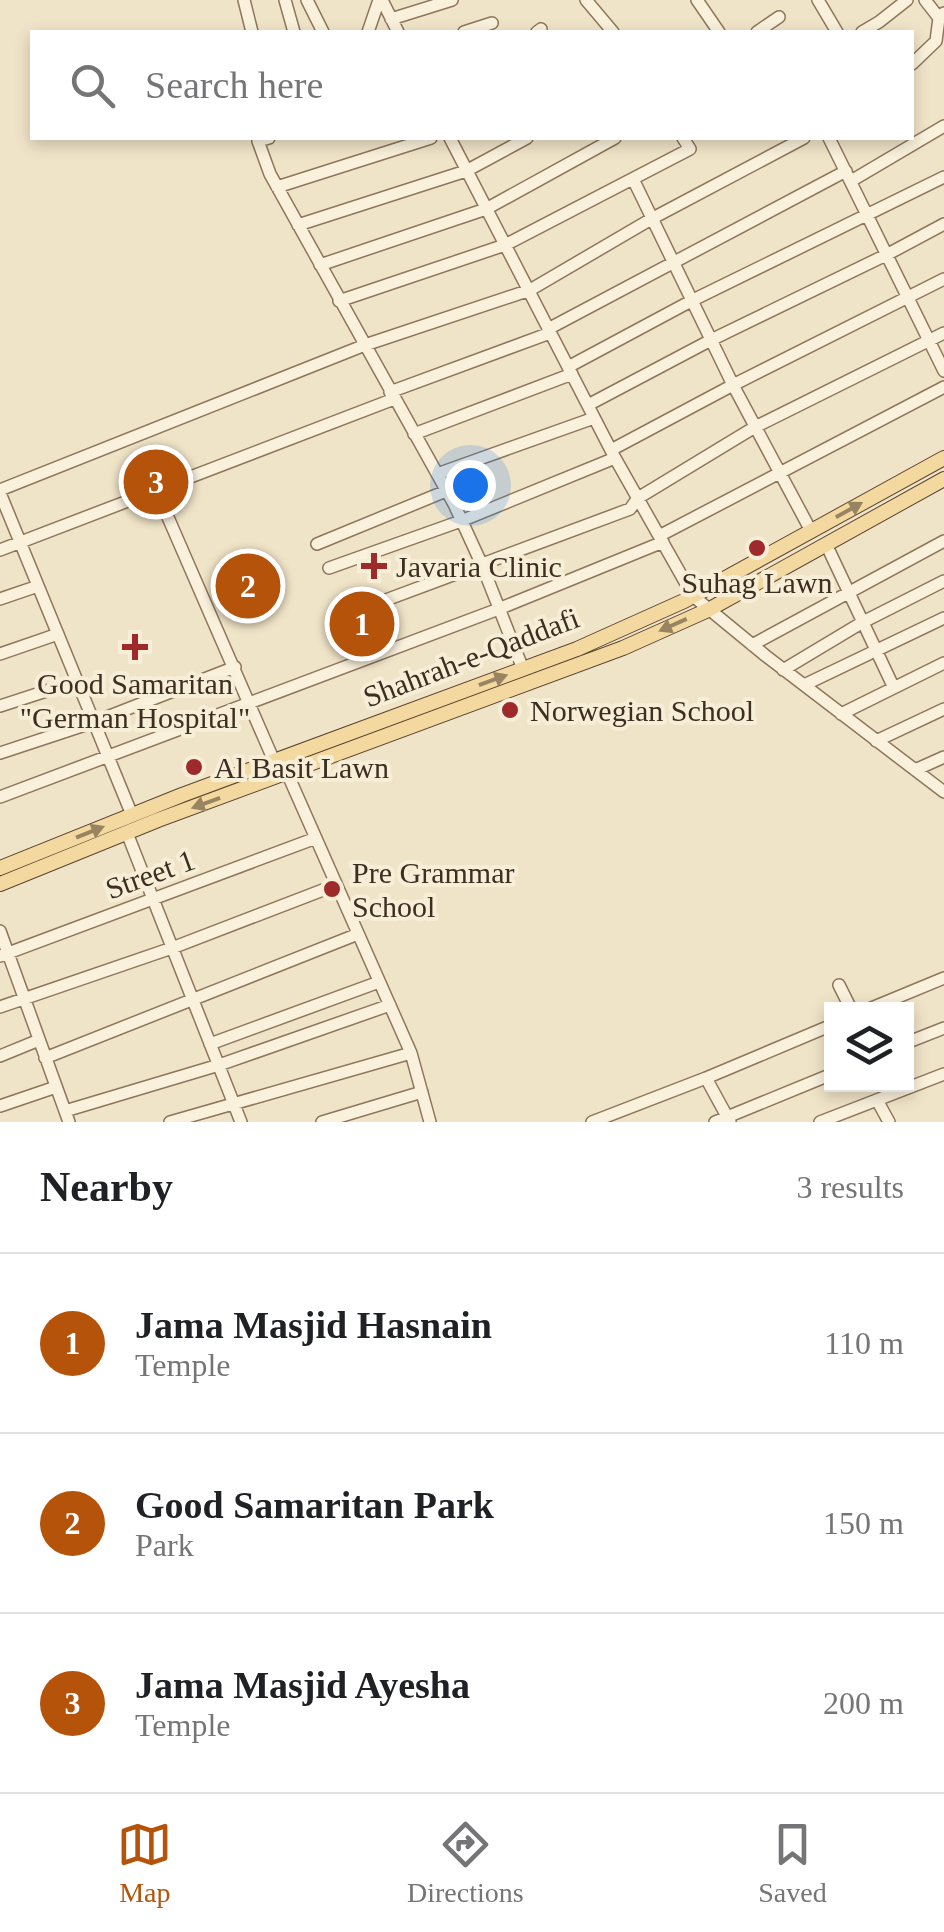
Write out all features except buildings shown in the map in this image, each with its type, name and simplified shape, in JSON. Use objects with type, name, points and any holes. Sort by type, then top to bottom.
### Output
[{"type":"main road","name":"Shahrah-e-Qaddafi","points":[[0,884],[127,833],[280,764],[576,649],[693,596],[944,458]]},
{"type":"main road","name":"Shahrah-e-Qaddafi","points":[[0,868],[132,815],[623,648],[708,610],[944,479]]},
{"type":"street","points":[[244,0],[252,30]]},
{"type":"street","points":[[284,0],[293,30]]},
{"type":"street","points":[[307,0],[322,30]]},
{"type":"street","points":[[381,0],[397,30]]},
{"type":"street","points":[[369,30],[381,0]]},
{"type":"street","points":[[391,20],[452,0]]},
{"type":"street","points":[[586,0],[611,30]]},
{"type":"street","points":[[697,0],[718,30]]},
{"type":"street","points":[[865,30],[907,0]]},
{"type":"street","points":[[914,62],[940,43],[942,16],[925,0]]},
{"type":"street","points":[[823,2],[835,30]]},
{"type":"street","points":[[764,30],[779,17]]},
{"type":"street","points":[[470,30],[492,23]]},
{"type":"street","points":[[0,550],[549,331],[673,262],[944,126]]},
{"type":"street","points":[[262,140],[258,141],[277,188],[446,490],[482,565],[523,668]]},
{"type":"street","points":[[277,188],[425,140]]},
{"type":"street","points":[[451,140],[613,454],[693,596],[944,792]]},
{"type":"street","points":[[298,225],[466,170],[523,140]]},
{"type":"street","points":[[320,266],[486,209],[611,140]]},
{"type":"street","points":[[339,301],[505,245],[690,149],[684,140]]},
{"type":"street","points":[[132,815],[0,492],[365,345],[530,290],[653,218],[800,140]]},
{"type":"street","points":[[830,140],[944,370]]},
{"type":"street","points":[[414,434],[570,370],[692,300],[944,177]]},
{"type":"street","points":[[633,178],[733,385],[812,530]]},
{"type":"street","points":[[588,405],[944,224]]},
{"type":"street","points":[[329,568],[461,521],[613,454],[733,385],[944,279]]},
{"type":"street","points":[[351,612],[630,508],[638,498],[755,427],[944,333]]},
{"type":"street","points":[[0,797],[500,608],[661,539],[779,472],[944,387]]},
{"type":"street","points":[[437,474],[594,418]]},
{"type":"street","points":[[317,544],[446,490]]},
{"type":"street","points":[[167,515],[411,1053],[430,1122]]},
{"type":"street","points":[[752,645],[944,541]]},
{"type":"street","points":[[826,544],[893,686]]},
{"type":"street","points":[[783,670],[862,622],[944,580]]},
{"type":"street","points":[[0,599],[38,586]]},
{"type":"street","points":[[804,685],[944,618]]},
{"type":"street","points":[[0,654],[58,634]]},
{"type":"street","points":[[841,714],[944,662]]},
{"type":"street","points":[[0,753],[94,722],[235,667]]},
{"type":"street","points":[[0,706],[78,681]]},
{"type":"street","points":[[876,741],[944,709]]},
{"type":"street","points":[[915,770],[944,756]]},
{"type":"street","points":[[127,833],[241,1122]]},
{"type":"street","name":"Street 1","points":[[4,954],[316,838]]},
{"type":"street","points":[[0,1006],[172,948],[336,885]]},
{"type":"street","points":[[0,931],[4,954],[24,997],[67,1117],[390,1005]]},
{"type":"street","points":[[46,1058],[358,934]]},
{"type":"street","points":[[888,1002],[944,978]]},
{"type":"street","points":[[210,1044],[380,982]]},
{"type":"street","points":[[838,985],[847,1002]]},
{"type":"street","points":[[592,1122],[824,1028]]},
{"type":"street","points":[[914,1041],[944,1028]]},
{"type":"street","points":[[0,1056],[39,1040]]},
{"type":"street","points":[[170,1122],[411,1053]]},
{"type":"street","points":[[914,1082],[944,1074]]},
{"type":"street","points":[[706,1078],[724,1120],[824,1077]]},
{"type":"street","points":[[0,1106],[56,1087]]},
{"type":"street","points":[[322,1122],[422,1092]]},
{"type":"street","points":[[820,1122],[877,1100],[887,1092]]},
{"type":"street","points":[[877,1100],[889,1122]]},
{"type":"place","name":"Jama Masjid Ayesha","points":[[156,482]]},
{"type":"place","name":"Suhag Lawn","points":[[757,548]]},
{"type":"place","name":"Javaria Clinic","points":[[374,566]]},
{"type":"place","name":"Good Samaritan Park","points":[[248,586]]},
{"type":"place","name":"Jama Masjid Hasnain","points":[[362,624]]},
{"type":"place","name":"Good Samaritan \"German Hospital\"","points":[[135,647]]},
{"type":"place","name":"Norwegian School","points":[[510,710]]},
{"type":"place","name":"Al Basit Lawn","points":[[194,767]]},
{"type":"place","name":"Pre Grammar School","points":[[332,889]]}]
